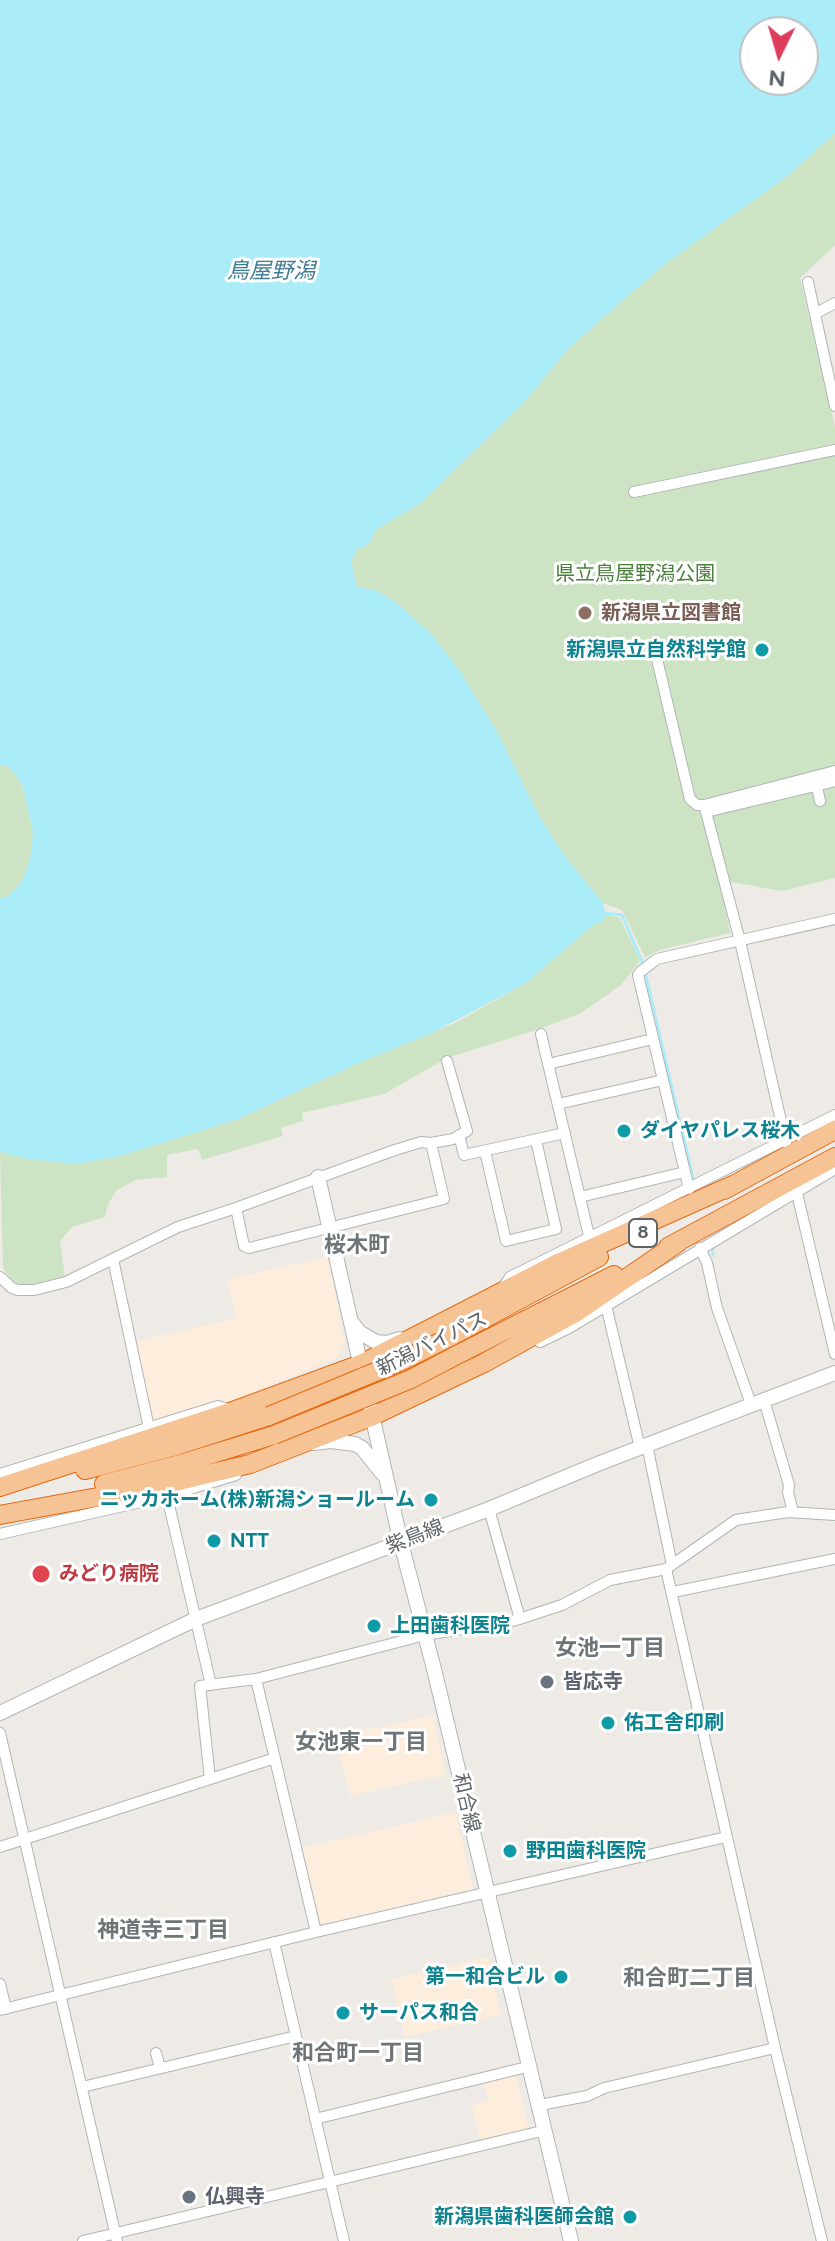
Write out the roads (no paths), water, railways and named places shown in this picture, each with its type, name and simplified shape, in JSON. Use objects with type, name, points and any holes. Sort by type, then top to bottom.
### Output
[{"type":"highway","name":"新潟バイパス","points":[[0,1488],[176,1446],[269,1416],[377,1372],[450,1337],[835,1130]]},
{"type":"highway","name":"新潟バイパス","points":[[0,1512],[180,1464],[279,1443],[411,1379],[458,1365],[835,1157]]},
{"type":"highway","points":[[0,1488],[233,1411],[361,1364],[500,1291],[733,1185]]},
{"type":"highway","points":[[361,1364],[370,1384],[386,1392],[422,1386],[458,1365],[515,1346],[577,1312],[679,1242]]},
{"type":"highway","points":[[0,1512],[158,1486],[250,1464],[279,1443],[373,1416],[458,1365]]},
{"type":"highway","points":[[287,1391],[320,1390],[345,1396],[363,1404],[373,1416]]},
{"type":"street","points":[[808,282],[835,406]]},
{"type":"street","points":[[815,314],[835,303]]},
{"type":"street","points":[[823,351],[835,349]]},
{"type":"street","points":[[634,492],[835,450]]},
{"type":"street","points":[[656,655],[690,799],[697,805],[705,808],[815,781],[835,771]]},
{"type":"street","points":[[815,781],[835,781]]},
{"type":"street","points":[[815,781],[820,801]]},
{"type":"street","points":[[705,808],[740,941],[786,1142]]},
{"type":"street","points":[[689,1189],[653,1039],[642,971],[657,959],[835,919]]},
{"type":"street","points":[[541,1034],[590,1239]]},
{"type":"street","points":[[548,1064],[653,1039]]},
{"type":"street","points":[[0,1277],[12,1288],[34,1290],[66,1282],[178,1227],[421,1142],[431,1143],[459,1135],[467,1131],[447,1061]]},
{"type":"street","points":[[558,1104],[663,1080]]},
{"type":"street","points":[[500,1291],[510,1277],[835,1115]]},
{"type":"street","points":[[459,1135],[464,1155],[565,1133]]},
{"type":"street","points":[[485,1151],[506,1241],[556,1229],[536,1140]]},
{"type":"street","points":[[236,1208],[244,1246],[249,1248],[444,1199],[431,1143]]},
{"type":"street","points":[[515,1346],[542,1341],[569,1328],[605,1301],[835,1169]]},
{"type":"street","points":[[580,1197],[685,1172]]},
{"type":"street","name":"和合線","points":[[318,1177],[401,1543],[531,2066],[571,2241]]},
{"type":"street","points":[[796,1190],[835,1354]]},
{"type":"street","points":[[700,1248],[707,1263],[717,1308],[758,1402],[789,1485],[793,1512]]},
{"type":"street","points":[[113,1259],[150,1431]]},
{"type":"street","points":[[605,1301],[643,1447],[726,1837],[822,2241]]},
{"type":"street","points":[[350,1320],[359,1332],[376,1342],[412,1338]]},
{"type":"street","name":"紫鳥線","points":[[0,1713],[196,1619],[401,1543],[835,1373]]},
{"type":"street","points":[[0,1474],[150,1431],[218,1406],[233,1411]]},
{"type":"street","points":[[279,1443],[331,1441],[355,1444],[362,1448],[387,1481]]},
{"type":"street","points":[[0,1534],[234,1477],[250,1464]]},
{"type":"street","points":[[166,1493],[211,1685]]},
{"type":"street","points":[[489,1509],[520,1619]]},
{"type":"street","points":[[210,1779],[200,1686],[256,1679],[425,1635],[520,1619],[562,1605],[610,1580],[669,1567],[736,1520],[793,1512],[835,1515]]},
{"type":"street","points":[[673,1592],[835,1559]]},
{"type":"street","points":[[256,1679],[316,1932]]},
{"type":"street","points":[[0,1733],[116,2237]]},
{"type":"street","points":[[0,1847],[275,1758]]},
{"type":"street","points":[[0,1984],[3,2010],[274,1942],[726,1837]]},
{"type":"street","points":[[274,1942],[344,2241]]},
{"type":"street","points":[[82,2087],[296,2036]]},
{"type":"street","points":[[540,2105],[775,2048]]},
{"type":"street","points":[[156,2053],[160,2068]]},
{"type":"street","points":[[315,2119],[531,2066]]},
{"type":"street","points":[[83,2241],[116,2237],[546,2130]]},
{"type":"water","name":"鳥屋野潟","points":[[0,0],[835,0],[835,133],[789,175],[665,264],[631,293],[568,349],[527,399],[421,503],[375,530],[371,541],[358,548],[351,562],[357,587],[375,590],[397,603],[432,635],[460,671],[497,732],[540,818],[564,855],[603,903],[604,920],[592,926],[526,983],[430,1034],[363,1061],[238,1119],[120,1156],[76,1164],[28,1159],[0,1152],[0,898],[8,896],[22,881],[30,860],[33,832],[23,787],[8,766],[0,765]]},
{"type":"waterway","points":[[604,913],[622,915],[643,964]]},
{"type":"waterway","points":[[645,972],[694,1182]]},
{"type":"waterway","points":[[712,1247],[713,1255]]},
{"type":"place","name":"新潟県立図書館","points":[[585,613]]},
{"type":"place","name":"新潟県立自然科学館","points":[[762,650]]},
{"type":"place","name":"ダイヤパレス桜木","points":[[624,1131]]},
{"type":"place","name":"ニッカホーム(株)新潟ショールーム","points":[[431,1500]]},
{"type":"place","name":"NTT","points":[[214,1541]]},
{"type":"place","name":"みどり病院","points":[[41,1574]]},
{"type":"place","name":"上田歯科医院","points":[[374,1626]]},
{"type":"place","name":"皆応寺","points":[[547,1682]]},
{"type":"place","name":"佑工舎印刷","points":[[608,1723]]},
{"type":"place","name":"野田歯科医院","points":[[510,1851]]},
{"type":"place","name":"第一和合ビル","points":[[561,1977]]},
{"type":"place","name":"サーパス和合","points":[[343,2013]]},
{"type":"place","name":"仏興寺","points":[[189,2197]]},
{"type":"place","name":"新潟県歯科医師会館","points":[[630,2217]]},
{"type":"district","name":"桜木町","points":[[357,1246]]},
{"type":"district","name":"女池一丁目","points":[[610,1649]]},
{"type":"district","name":"女池東一丁目","points":[[361,1743]]},
{"type":"district","name":"神道寺三丁目","points":[[163,1931]]},
{"type":"district","name":"和合町二丁目","points":[[689,1979]]},
{"type":"district","name":"和合町一丁目","points":[[358,2054]]},
{"type":"park label","name":"県立鳥屋野潟公園","points":[[635,574]]}]
